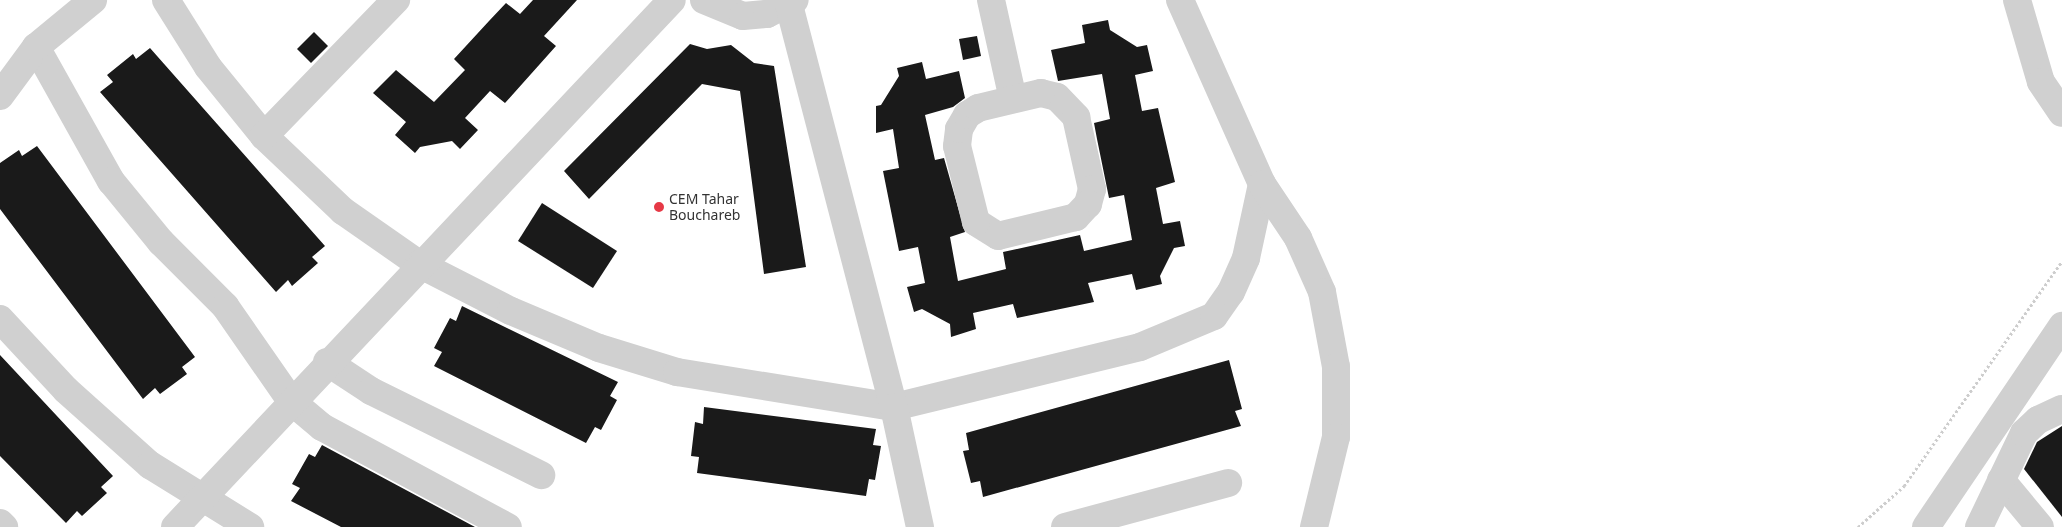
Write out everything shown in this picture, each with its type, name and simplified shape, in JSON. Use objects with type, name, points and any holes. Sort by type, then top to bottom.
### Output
[{"type":"street","points":[[0,96],[36,47],[92,0]]},
{"type":"street","points":[[166,0],[208,67],[264,136],[343,211],[419,264],[510,311],[599,348],[677,372],[894,407],[1140,348],[1214,316],[1231,292],[1246,258],[1262,184]]},
{"type":"street","points":[[264,136],[396,0]]},
{"type":"street","points":[[175,527],[419,264],[672,0]]},
{"type":"street","points":[[704,0],[743,16],[767,14],[792,2],[894,407],[920,527]]},
{"type":"street","points":[[991,0],[1013,99]]},
{"type":"street","points":[[1180,0],[1262,184],[1298,238],[1322,292],[1336,367],[1336,437],[1314,527]]},
{"type":"street","points":[[2017,0],[2040,82],[2062,113]]},
{"type":"street","points":[[36,47],[111,181],[161,242],[225,306],[291,402],[322,427],[508,527]]},
{"type":"street","points":[[1041,93],[1069,106],[1092,189],[1088,204],[1076,217],[998,236],[976,222],[957,146],[959,129],[967,115],[978,108],[1013,99],[1041,93]]},
{"type":"street","points":[[0,319],[66,390],[150,465],[200,499],[250,527]]},
{"type":"street","points":[[1926,527],[2062,326]]},
{"type":"street","points":[[327,362],[372,391],[541,475]]},
{"type":"street","points":[[1979,527],[2024,433],[2038,420],[2062,409]]},
{"type":"street","points":[[2001,480],[2040,527]]},
{"type":"street","points":[[1065,527],[1228,483]]},
{"type":"street","points":[[0,523],[4,527]]},
{"type":"path","points":[[1858,527],[1904,486],[2062,261]]},
{"type":"building","points":[[533,0],[577,0],[544,36],[556,46],[505,103],[490,91],[465,118],[478,130],[460,149],[452,141],[420,147],[415,153],[395,135],[406,122],[373,93],[396,70],[434,102],[465,70],[454,59],[506,3],[520,14]]},
{"type":"building","points":[[1108,20],[1110,30],[1137,47],[1147,45],[1153,71],[1135,75],[1142,111],[1158,108],[1175,182],[1156,188],[1163,224],[1180,221],[1185,246],[1174,248],[1160,276],[1162,284],[1136,290],[1132,274],[1088,283],[1094,302],[1017,318],[1013,304],[973,313],[976,329],[951,337],[950,324],[922,309],[914,312],[907,287],[925,283],[918,247],[899,251],[883,171],[899,168],[893,129],[876,133],[876,106],[881,105],[899,76],[897,68],[922,62],[926,79],[959,71],[965,98],[953,107],[925,115],[935,160],[944,158],[965,232],[950,237],[958,281],[1006,269],[1003,252],[1080,235],[1084,251],[1132,240],[1124,195],[1109,198],[1094,123],[1110,119],[1102,74],[1058,81],[1051,50],[1085,43],[1082,25]]},
{"type":"building","points":[[314,32],[328,46],[311,63],[297,49]]},
{"type":"building","points":[[977,36],[981,56],[963,60],[959,39]]},
{"type":"building","points":[[690,44],[707,49],[731,45],[754,63],[774,66],[806,267],[764,274],[740,91],[702,84],[589,199],[564,171]]},
{"type":"building","points":[[150,48],[325,246],[312,257],[318,263],[292,286],[288,280],[276,292],[100,92],[113,82],[107,75],[133,54],[136,59]]},
{"type":"building","points":[[37,146],[195,357],[182,367],[187,374],[160,394],[155,388],[143,399],[0,209],[0,163],[19,150],[22,156]]},
{"type":"building","points":[[542,203],[617,251],[593,288],[518,241]]},
{"type":"building","points":[[462,306],[618,382],[610,396],[617,400],[601,430],[595,427],[586,443],[434,366],[442,352],[434,348],[450,318],[456,321]]},
{"type":"building","points":[[0,355],[113,476],[101,487],[107,493],[82,516],[77,511],[66,523],[0,456]]},
{"type":"building","points":[[1229,360],[1242,409],[1235,411],[1241,426],[983,497],[980,481],[971,483],[963,451],[969,450],[966,433]]},
{"type":"building","points":[[704,407],[876,429],[873,445],[881,446],[875,480],[869,479],[866,496],[697,473],[699,457],[691,456],[695,422],[703,424]]},
{"type":"building","points":[[2062,426],[2062,517],[2024,469],[2037,442]]},
{"type":"building","points":[[322,445],[475,527],[341,527],[291,501],[300,488],[292,484],[309,454],[315,457]]},
{"type":"place","name":"CEM Tahar Bouchareb","points":[[659,207]]}]
